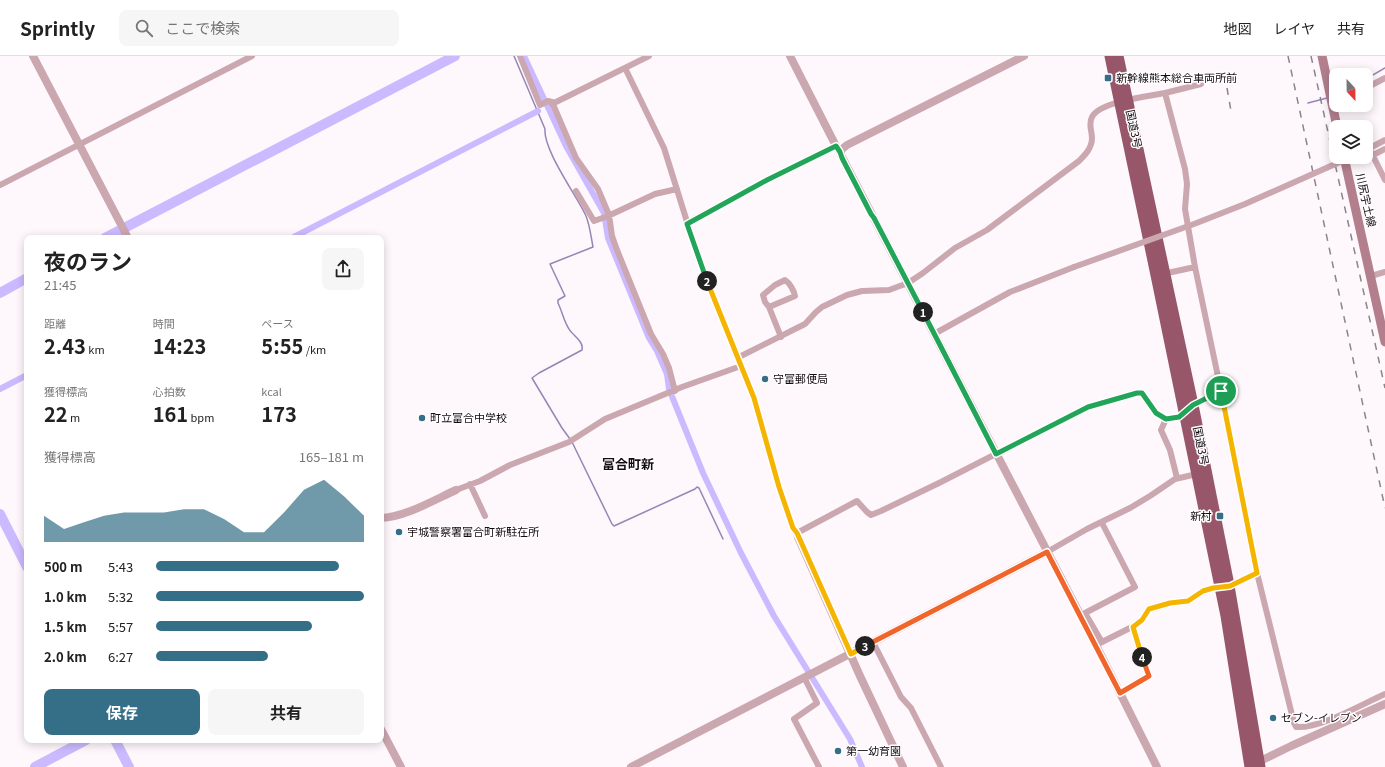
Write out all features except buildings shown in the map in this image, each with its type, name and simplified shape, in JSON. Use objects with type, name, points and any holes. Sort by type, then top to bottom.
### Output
[{"type":"highway","name":"国道3号","points":[[1110,56],[1124,101]]},
{"type":"highway","name":"国道3号","points":[[1118,56],[1124,101],[1225,587],[1253,766]]},
{"type":"highway","name":"国道3号","points":[[1189,408],[1197,474],[1225,587]]},
{"type":"main road","points":[[1322,56],[1329,83]]},
{"type":"main road","name":"川尻宇土線","points":[[1346,164],[1383,325],[1385,342]]},
{"type":"street","points":[[0,185],[252,56]]},
{"type":"street","points":[[520,56],[540,105],[548,103],[649,56]]},
{"type":"street","points":[[790,56],[1047,552],[1099,644]]},
{"type":"street","points":[[687,224],[767,180],[838,149],[842,149],[847,145],[1024,56]]},
{"type":"street","points":[[37,62],[126,235]]},
{"type":"street","points":[[625,68],[664,148],[698,257],[754,398],[779,487],[793,528],[798,535],[903,767]]},
{"type":"street","points":[[1373,84],[1385,78]]},
{"type":"street","points":[[737,358],[805,324],[822,307],[847,295],[862,291],[889,290],[908,283],[955,248],[987,230],[1079,161],[1087,153],[1091,145],[1092,138],[1090,122],[1092,116],[1098,110],[1124,101],[1201,84]]},
{"type":"street","points":[[1165,93],[1185,169],[1187,184],[1185,208],[1195,267],[1257,573],[1294,723],[1296,726],[1305,727],[1329,719],[1385,694]]},
{"type":"street","points":[[548,103],[576,158],[598,190],[616,250],[651,334],[663,354],[669,368],[671,392]]},
{"type":"street","points":[[1373,149],[1385,140]]},
{"type":"street","points":[[1373,151],[1385,149]]},
{"type":"street","points":[[1373,159],[1385,180]]},
{"type":"street","points":[[937,338],[1010,292],[1245,204],[1335,164]]},
{"type":"street","points":[[576,191],[594,221],[654,194],[677,189]]},
{"type":"street","points":[[1161,274],[1195,267]]},
{"type":"street","points":[[1371,276],[1385,272]]},
{"type":"street","points":[[769,306],[794,297],[794,293],[789,282],[785,280],[779,282],[763,294],[765,302],[769,306],[781,337]]},
{"type":"street","points":[[384,518],[400,515],[510,465],[569,442],[605,419],[741,366]]},
{"type":"street","points":[[798,535],[857,500],[871,515],[881,511],[1088,407],[1137,393],[1142,393],[1156,413],[1166,419],[1179,417],[1189,408],[1221,391]]},
{"type":"street","points":[[1166,419],[1161,430],[1170,450],[1177,478]]},
{"type":"street","points":[[631,767],[1047,552],[1087,529],[1130,508],[1177,478],[1197,474]]},
{"type":"street","points":[[470,484],[485,516]]},
{"type":"street","points":[[1102,522],[1135,587],[1085,613],[1120,693],[1157,767]]},
{"type":"street","points":[[1099,644],[1133,627],[1142,620],[1149,609],[1170,603],[1188,601],[1203,591],[1225,587],[1257,573]]},
{"type":"street","points":[[1120,693],[1149,676],[1133,627]]},
{"type":"street","points":[[873,642],[901,697],[911,708],[941,767]]},
{"type":"street","points":[[808,676],[812,696],[817,703],[794,719],[819,767]]},
{"type":"street","points":[[1253,766],[1291,746],[1385,704]]},
{"type":"street","points":[[384,735],[401,767]]},
{"type":"waterway","points":[[111,235],[455,56]]},
{"type":"waterway","points":[[514,56],[545,129],[549,149],[586,216],[593,247],[550,264],[565,296],[558,300],[564,320],[571,332],[580,341],[582,350],[532,378],[570,439]]},
{"type":"waterway","points":[[524,56],[566,146],[604,213],[608,238],[649,338],[657,351],[667,374],[669,389],[703,473],[741,553],[774,616],[850,739],[862,767]]},
{"type":"waterway","points":[[1373,75],[1385,68]]},
{"type":"waterway","points":[[1308,103],[1327,98]]},
{"type":"waterway","points":[[298,235],[538,111]]},
{"type":"waterway","points":[[0,293],[24,280]]},
{"type":"waterway","points":[[0,389],[24,377]]},
{"type":"waterway","points":[[572,442],[614,526],[697,487],[699,488],[723,539]]},
{"type":"waterway","points":[[0,514],[24,561]]},
{"type":"waterway","points":[[35,767],[80,743]]},
{"type":"waterway","points":[[117,743],[129,767]]},
{"type":"railway","points":[[1288,56],[1385,508]]},
{"type":"railway","points":[[1311,56],[1385,388]]},
{"type":"railway","points":[[1227,88],[1231,111]]},
{"type":"place","name":"新幹線熊本総合車両所前","points":[[1108,78]]},
{"type":"place","name":"守富郵便局","points":[[765,379]]},
{"type":"place","name":"町立富合中学校","points":[[422,418]]},
{"type":"place","name":"新村","points":[[1220,516]]},
{"type":"place","name":"宇城警察署富合町新駐在所","points":[[399,532]]},
{"type":"place","name":"セブン-イレブン","points":[[1273,718]]},
{"type":"place","name":"第一幼育園","points":[[838,751]]},
{"type":"district","name":"富合町新","points":[[628,464]]},
{"type":"route","points":[[836,146],[940,343],[996,454],[1088,407],[1137,393],[1142,393],[1156,413],[1166,419],[1179,417],[1184,411],[1193,405],[1221,391],[1257,573],[1230,586],[1203,591],[1188,601],[1170,603],[1149,609],[1142,620],[1133,627],[1149,676],[1120,693],[1047,552],[851,654],[797,533],[793,528],[779,487],[754,398],[698,257],[687,224],[767,180],[836,146]]}]
